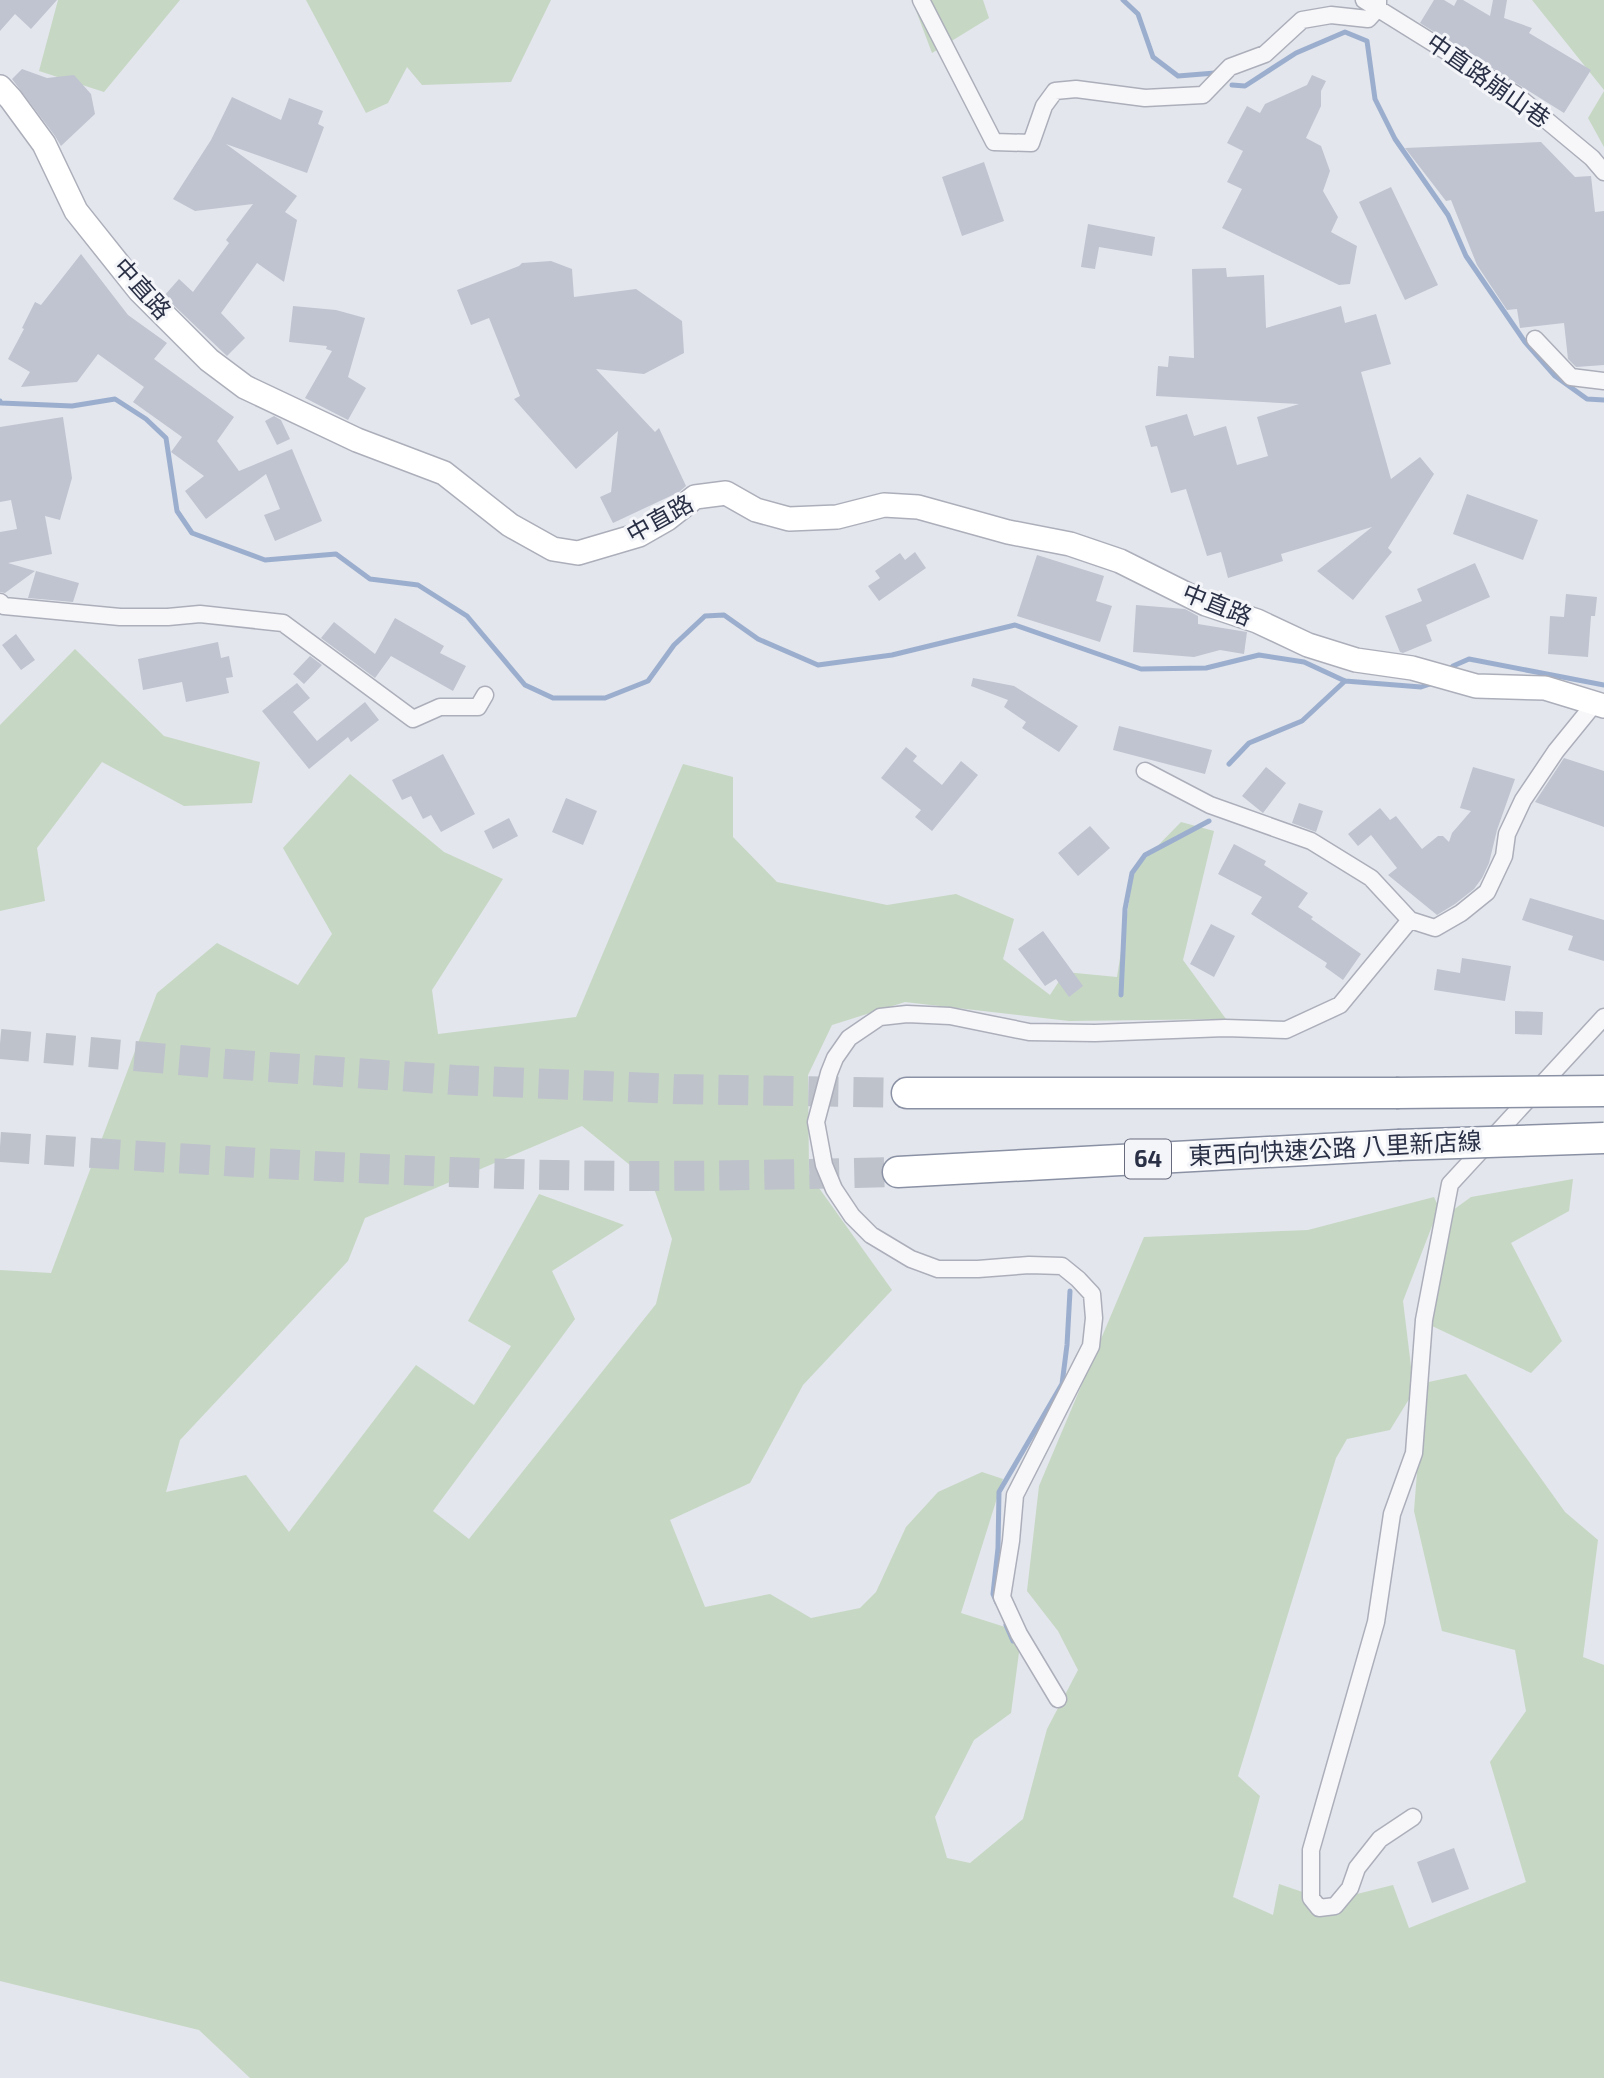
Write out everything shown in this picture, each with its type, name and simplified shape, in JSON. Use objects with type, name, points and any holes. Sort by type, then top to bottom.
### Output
[{"type":"highway","name":"東西向快速公路 八里新店線","points":[[907,1093],[1604,1091]]},
{"type":"highway","name":"東西向快速公路 八里新店線","points":[[898,1172],[1398,1145],[1604,1138]]},
{"type":"street","points":[[921,0],[994,142],[1031,143],[1044,106],[1055,91],[1076,89],[1145,98],[1202,95],[1230,67],[1265,54],[1302,20],[1331,15],[1368,19],[1373,3]]},
{"type":"street","name":"中直路崩山巷","points":[[1373,3],[1515,94],[1592,158],[1604,173]]},
{"type":"street","name":"中直路","points":[[0,87],[44,144],[76,211],[139,290],[209,360],[245,387],[357,440],[444,473],[510,525],[553,549],[578,553],[639,536],[695,497],[726,493],[756,510],[789,519],[837,517],[884,505],[918,507],[1008,532],[1070,544],[1120,561],[1206,604],[1257,621],[1308,645],[1356,660],[1412,668],[1476,687],[1545,688],[1600,705]]},
{"type":"street","points":[[1535,339],[1571,377],[1604,382]]},
{"type":"street","points":[[1,606],[120,617],[200,614],[283,624],[413,719],[440,707],[478,707],[485,695]]},
{"type":"street","points":[[1145,771],[1210,805],[1311,842],[1371,878],[1410,920],[1435,928],[1461,914],[1487,891],[1504,856],[1507,834],[1523,800],[1556,751],[1600,705]]},
{"type":"street","points":[[1058,1699],[1019,1634],[1002,1597],[1015,1495],[1091,1346],[1094,1318],[1092,1294],[1062,1266],[938,1269],[911,1259],[871,1235],[852,1216],[834,1189],[824,1166],[816,1122],[828,1073],[849,1038],[861,1029],[880,1017],[907,1014],[950,1016],[1029,1032],[1095,1033],[1225,1028],[1286,1030],[1340,1005],[1410,920]]},
{"type":"street","points":[[1413,1816],[1380,1839],[1357,1868],[1350,1888],[1335,1906],[1319,1908],[1311,1898],[1311,1850],[1376,1622],[1392,1514],[1414,1453],[1424,1320],[1450,1184],[1604,1017]]},
{"type":"green space","points":[[58,0],[180,0],[104,92],[39,71]]},
{"type":"green space","points":[[306,0],[551,0],[511,82],[422,85],[407,67],[388,103],[366,113]]},
{"type":"green space","points":[[912,0],[983,0],[989,18],[932,53]]},
{"type":"green space","points":[[1532,0],[1604,0],[1604,90]]},
{"type":"green space","points":[[1604,91],[1604,147],[1588,118]]},
{"type":"green space","points":[[75,649],[164,736],[260,762],[252,803],[184,806],[102,762],[37,848],[45,901],[0,911],[0,725]]},
{"type":"green space","points":[[683,764],[733,777],[733,837],[777,882],[887,905],[956,894],[1014,919],[1003,959],[1050,995],[1065,972],[1117,977],[1134,870],[1181,822],[1214,831],[1183,960],[1226,1019],[1069,1021],[905,1002],[832,1025],[808,1075],[809,1174],[892,1290],[803,1385],[750,1483],[670,1520],[705,1607],[770,1594],[811,1618],[860,1608],[876,1592],[906,1527],[938,1492],[982,1472],[1003,1479],[961,1613],[1005,1627],[1020,1645],[1011,1713],[974,1740],[935,1817],[947,1858],[970,1863],[1023,1819],[1047,1729],[1078,1670],[1058,1631],[1027,1591],[1039,1486],[1144,1237],[1308,1230],[1434,1197],[1439,1208],[1403,1301],[1414,1391],[1390,1430],[1347,1439],[1336,1458],[1238,1776],[1260,1796],[1233,1897],[1273,1915],[1279,1884],[1329,1901],[1393,1885],[1409,1928],[1526,1882],[1490,1762],[1526,1711],[1515,1650],[1442,1631],[1414,1511],[1424,1383],[1466,1374],[1565,1512],[1598,1540],[1583,1657],[1604,1665],[1604,2078],[250,2078],[199,2030],[0,1981],[0,1270],[51,1273],[157,993],[217,943],[298,985],[332,934],[283,848],[350,774],[444,852],[503,879],[432,990],[438,1034],[576,1017]],"holes":[[[582,1126],[652,1183],[672,1239],[656,1304],[469,1539],[433,1511],[575,1319],[552,1271],[624,1225],[539,1194],[468,1321],[511,1346],[474,1405],[416,1365],[289,1532],[246,1475],[166,1492],[180,1440],[348,1261],[365,1218]]]},
{"type":"green space","points":[[1573,1179],[1569,1211],[1511,1243],[1562,1341],[1531,1373],[1430,1325],[1449,1213],[1471,1197]]},
{"type":"building","points":[[0,0],[57,0],[31,29],[15,14],[0,31]]},
{"type":"building","points":[[1434,0],[1444,0],[1454,6],[1457,0],[1463,0],[1490,16],[1493,0],[1507,0],[1504,18],[1532,28],[1529,33],[1591,70],[1564,113],[1420,23]]},
{"type":"building","points":[[22,69],[47,78],[74,75],[91,94],[95,114],[61,146],[12,79]]},
{"type":"building","points":[[1312,75],[1326,81],[1321,91],[1321,106],[1306,138],[1321,146],[1330,171],[1323,191],[1338,217],[1331,232],[1357,246],[1350,284],[1339,285],[1222,228],[1242,189],[1227,182],[1243,151],[1227,143],[1247,106],[1260,113],[1265,104],[1307,85]]},
{"type":"building","points":[[232,97],[281,120],[289,98],[323,111],[318,124],[324,127],[307,173],[226,144],[297,196],[285,212],[297,220],[284,282],[257,263],[221,313],[245,338],[227,356],[164,296],[179,279],[193,292],[229,243],[226,240],[253,204],[195,211],[173,199],[211,140]]},
{"type":"building","points":[[1541,142],[1575,177],[1591,176],[1595,212],[1604,211],[1604,365],[1576,367],[1568,359],[1564,323],[1520,328],[1517,309],[1507,310],[1477,265],[1451,200],[1446,201],[1405,148]]},
{"type":"building","points":[[984,162],[1004,221],[962,236],[942,177]]},
{"type":"building","points":[[1391,187],[1438,285],[1405,300],[1359,202]]},
{"type":"building","points":[[1088,224],[1155,237],[1152,256],[1099,247],[1095,269],[1081,267]]},
{"type":"building","points":[[81,254],[128,315],[167,343],[154,359],[234,417],[217,441],[239,471],[292,449],[322,521],[275,541],[264,515],[280,509],[266,474],[206,519],[185,491],[204,476],[171,452],[182,437],[133,402],[144,387],[98,354],[77,382],[21,387],[30,372],[8,359],[35,302],[41,305]]},
{"type":"building","points":[[551,261],[572,269],[574,297],[636,289],[682,321],[684,353],[644,374],[596,369],[655,432],[659,428],[686,486],[679,492],[613,523],[600,497],[611,492],[618,431],[576,469],[514,399],[520,396],[489,318],[471,325],[457,290],[522,263]]},
{"type":"building","points":[[1226,268],[1227,277],[1264,275],[1266,328],[1341,306],[1345,323],[1376,314],[1391,364],[1361,372],[1391,479],[1420,457],[1434,474],[1388,548],[1392,552],[1353,600],[1317,571],[1372,527],[1281,554],[1283,561],[1228,578],[1221,552],[1207,556],[1186,489],[1171,493],[1157,446],[1151,447],[1145,426],[1187,414],[1194,436],[1226,426],[1237,465],[1268,456],[1257,417],[1299,404],[1156,396],[1158,366],[1168,367],[1169,356],[1194,358],[1192,269]]},
{"type":"building","points":[[293,306],[336,310],[365,318],[348,377],[366,388],[348,420],[305,398],[332,351],[326,349],[327,346],[289,342]]},
{"type":"building","points":[[274,416],[281,420],[290,439],[277,445],[265,421]]},
{"type":"building","points":[[63,417],[72,478],[60,520],[45,516],[52,554],[8,563],[35,571],[5,593],[0,592],[0,532],[17,529],[11,500],[0,502],[0,427]]},
{"type":"building","points":[[1467,494],[1538,520],[1523,560],[1453,534]]},
{"type":"building","points":[[915,552],[926,568],[879,601],[868,586],[880,578],[875,571],[900,553],[905,560]]},
{"type":"building","points":[[1037,555],[1104,576],[1096,601],[1112,606],[1100,642],[1017,616]]},
{"type":"building","points":[[1475,563],[1490,597],[1426,625],[1432,641],[1400,652],[1385,616],[1422,601],[1417,589]]},
{"type":"building","points":[[36,571],[79,583],[73,602],[28,598]]},
{"type":"building","points":[[1566,594],[1597,597],[1595,616],[1591,616],[1588,657],[1548,654],[1550,616],[1564,617]]},
{"type":"building","points":[[1136,605],[1185,609],[1198,616],[1198,624],[1247,632],[1244,654],[1220,650],[1194,657],[1133,652]]},
{"type":"building","points":[[395,618],[444,646],[440,653],[466,666],[453,691],[391,656],[375,678],[321,638],[334,622],[375,654]]},
{"type":"building","points":[[16,634],[35,660],[21,670],[2,645]]},
{"type":"building","points":[[218,642],[221,658],[229,656],[233,677],[226,678],[229,693],[186,702],[182,682],[143,690],[138,659]]},
{"type":"building","points":[[310,656],[322,665],[304,684],[293,674]]},
{"type":"building","points":[[973,678],[1014,686],[1078,726],[1059,752],[1022,728],[1026,722],[1004,707],[1008,700],[971,686]]},
{"type":"building","points":[[297,683],[310,698],[293,712],[317,741],[365,702],[379,720],[351,742],[348,737],[309,769],[262,711]]},
{"type":"building","points":[[1119,726],[1212,750],[1205,774],[1113,750]]},
{"type":"building","points":[[906,747],[917,756],[913,761],[942,785],[961,761],[978,775],[932,831],[915,817],[921,810],[881,778]]},
{"type":"building","points":[[443,754],[475,814],[441,832],[431,815],[423,819],[411,796],[402,800],[392,780]]},
{"type":"building","points":[[1564,758],[1604,771],[1604,827],[1535,802]]},
{"type":"building","points":[[1266,767],[1286,783],[1263,813],[1242,796]]},
{"type":"building","points":[[1473,767],[1515,779],[1482,878],[1474,889],[1437,915],[1388,875],[1397,868],[1371,835],[1358,846],[1348,834],[1380,808],[1390,820],[1396,816],[1422,849],[1438,836],[1443,836],[1449,842],[1452,833],[1471,811],[1460,808]]},
{"type":"building","points":[[566,798],[597,811],[583,845],[552,832]]},
{"type":"building","points":[[1299,803],[1323,811],[1316,832],[1292,823]]},
{"type":"building","points":[[509,818],[518,836],[493,849],[484,831]]},
{"type":"building","points":[[1090,826],[1110,848],[1078,876],[1058,853]]},
{"type":"building","points":[[1234,844],[1266,861],[1264,865],[1308,893],[1298,907],[1361,954],[1343,980],[1325,967],[1327,963],[1251,914],[1262,897],[1218,874]]},
{"type":"building","points":[[1530,898],[1604,920],[1604,961],[1568,950],[1573,936],[1522,920]]},
{"type":"building","points":[[1211,924],[1235,936],[1214,977],[1190,964]]},
{"type":"building","points":[[1043,931],[1083,986],[1069,997],[1056,979],[1045,986],[1018,949]]},
{"type":"building","points":[[1462,958],[1511,966],[1505,1001],[1434,990],[1437,969],[1460,973]]},
{"type":"building","points":[[1515,1011],[1543,1012],[1542,1035],[1515,1034]]},
{"type":"building","points":[[1454,1848],[1469,1889],[1432,1903],[1417,1862]]},
{"type":"waterway","points":[[1123,0],[1138,14],[1153,57],[1178,76],[1215,73]]},
{"type":"waterway","points":[[1232,85],[1245,86],[1296,53],[1345,32],[1367,41],[1375,99],[1395,139],[1448,215],[1466,256],[1525,342],[1555,376],[1587,399],[1604,400]]},
{"type":"waterway","points":[[0,401],[72,406],[115,399],[146,419],[166,438],[177,511],[192,533],[265,560],[336,554],[370,579],[418,585],[467,616],[525,685],[553,698],[605,698],[648,681],[674,645],[705,616],[724,615],[758,639],[818,665],[892,655],[1015,625],[1141,669],[1206,668],[1259,655],[1304,662],[1345,681],[1421,687],[1433,683]]},
{"type":"waterway","points":[[1449,671],[1453,666],[1469,659],[1604,685]]},
{"type":"waterway","points":[[1229,764],[1249,743],[1302,721],[1345,681]]},
{"type":"waterway","points":[[1121,995],[1125,909],[1132,873],[1145,855],[1209,821]]},
{"type":"waterway","points":[[997,1603],[993,1594],[998,1548],[999,1492],[1062,1384],[1070,1291]]},
{"type":"waterway","points":[[1006,1625],[1013,1641]]},
{"type":"tunnel","points":[[0,1044],[213,1063],[455,1080],[675,1089],[907,1093]]},
{"type":"tunnel","points":[[0,1147],[320,1166],[512,1174],[657,1176],[898,1172]]}]
